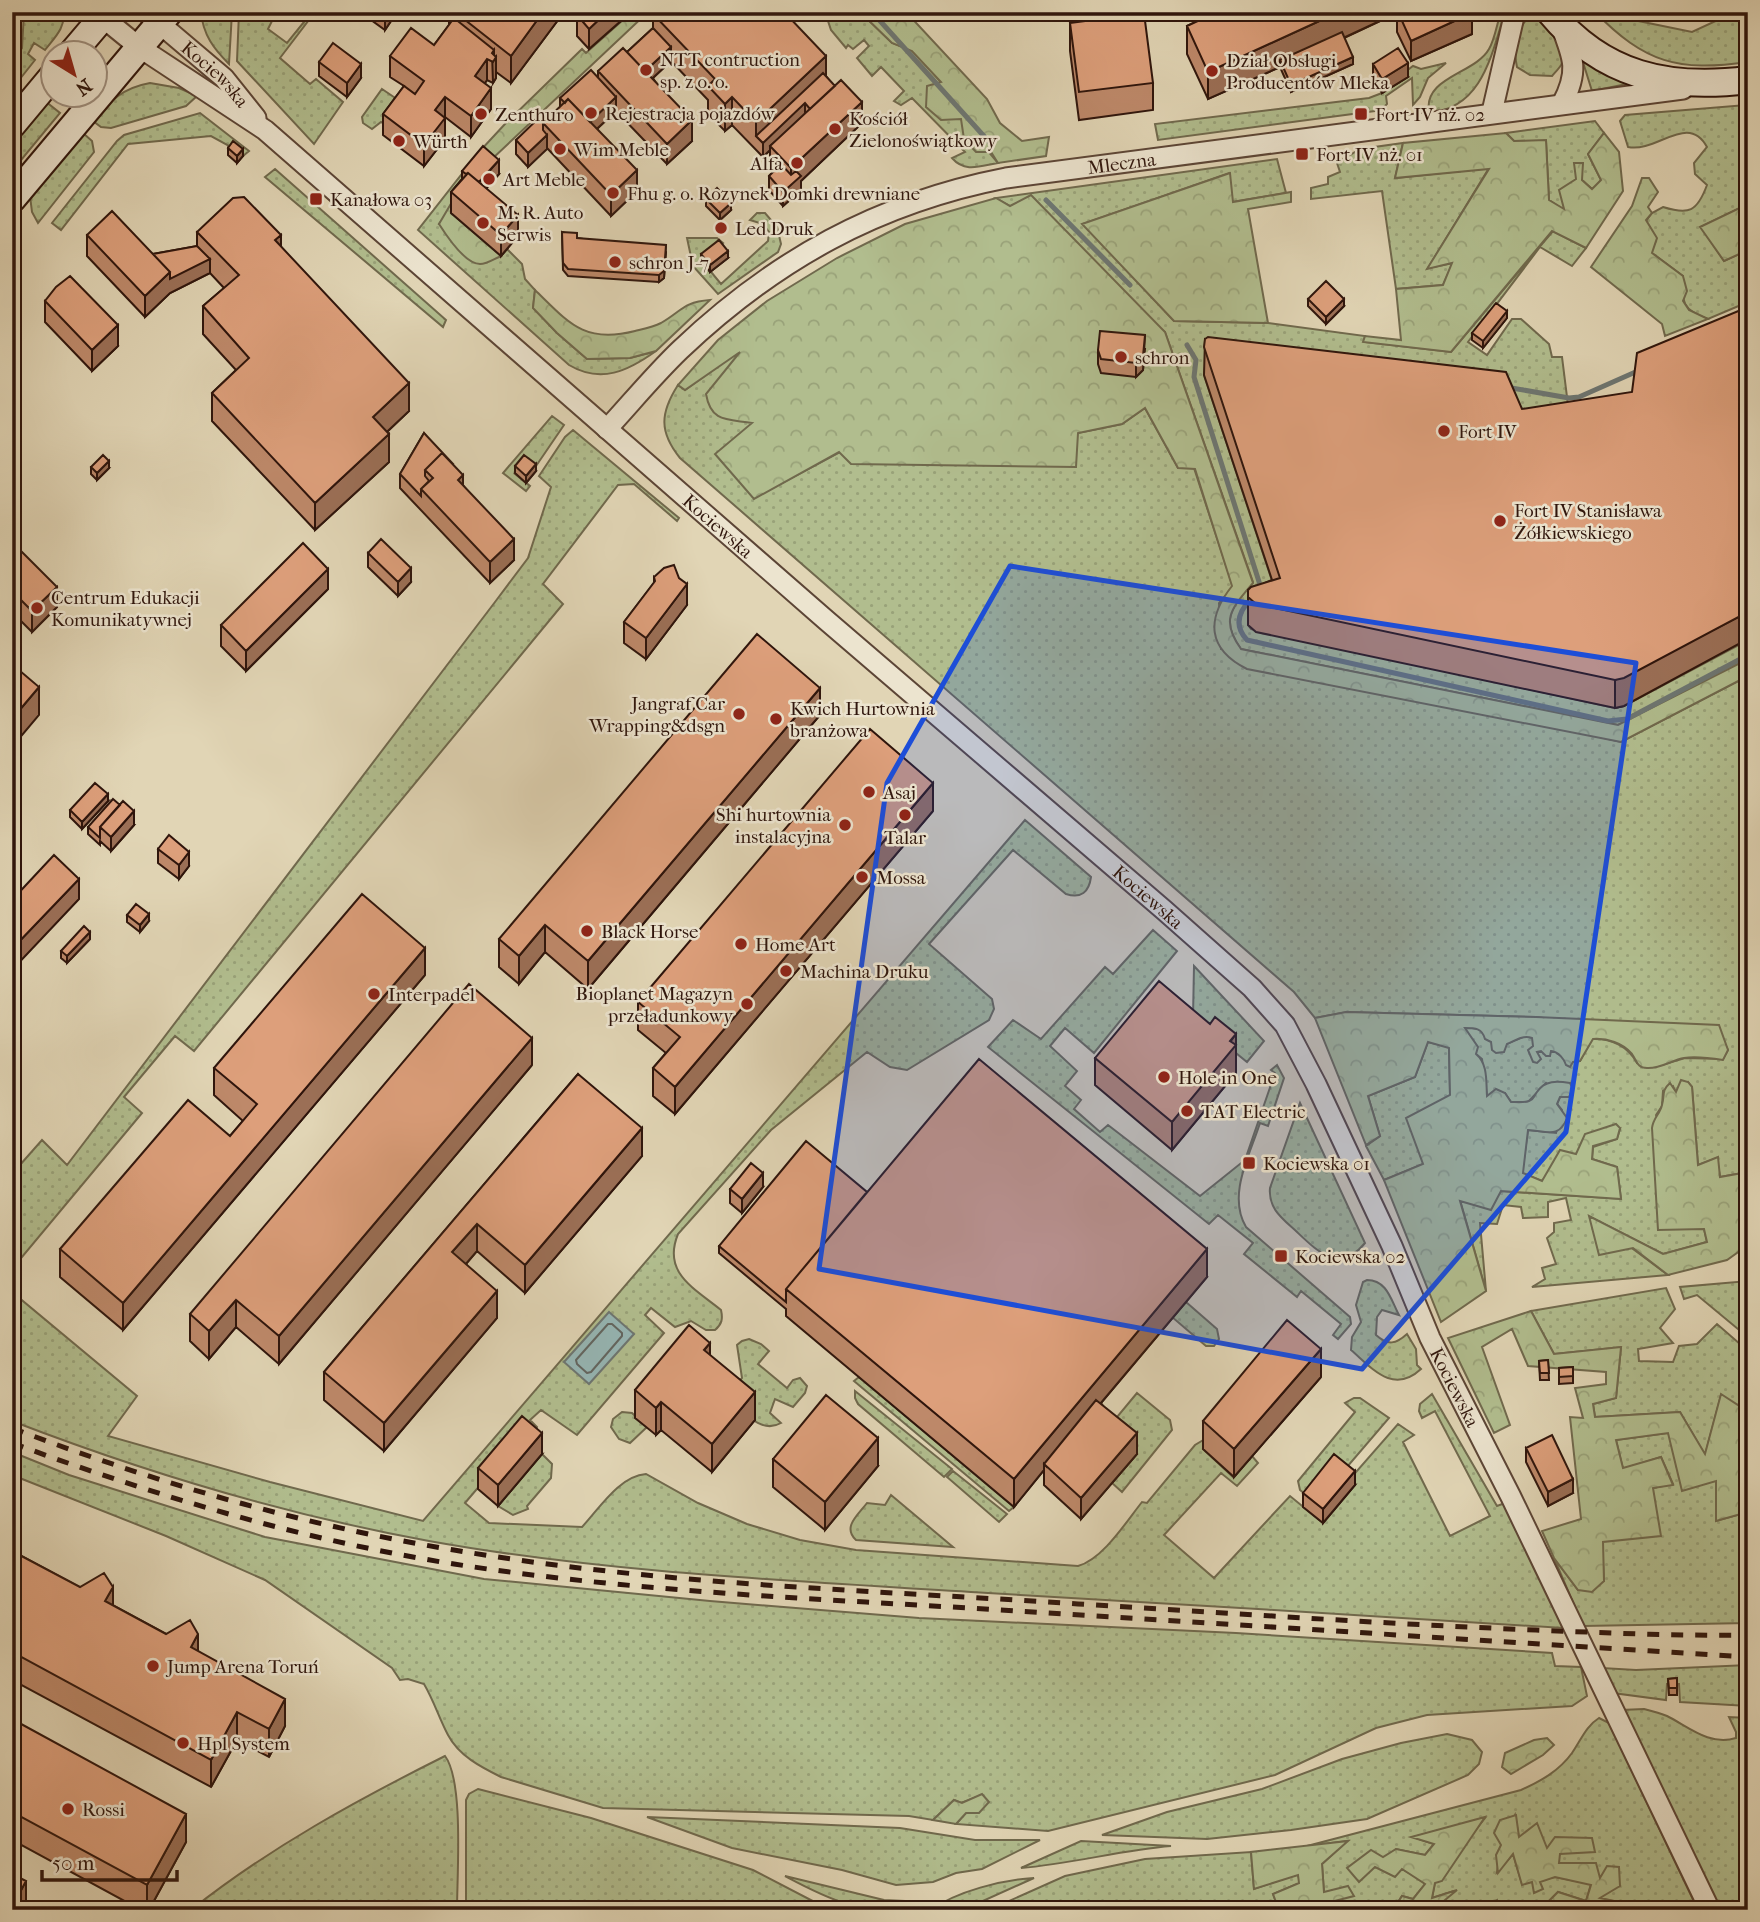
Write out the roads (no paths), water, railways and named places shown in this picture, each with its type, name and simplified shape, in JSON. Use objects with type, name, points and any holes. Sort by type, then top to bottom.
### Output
[{"type":"street","points":[[1492,112],[1515,12]]},
{"type":"street","points":[[84,38],[102,14]]},
{"type":"street","name":"Kociewska","points":[[102,14],[139,47],[265,130],[826,620],[1164,910],[1252,988],[1285,1025],[1387,1234],[1430,1338],[1525,1525],[1710,1910]]},
{"type":"street","points":[[12,199],[139,47],[158,16]]},
{"type":"street","name":"Kociewska","points":[[158,16],[224,78],[265,130]]},
{"type":"street","points":[[1555,18],[1589,51],[1620,68],[1661,79],[1714,85],[1748,80]]},
{"type":"street","points":[[1555,18],[1573,58],[1573,82],[1562,104]]},
{"type":"street","name":"Mleczna","points":[[607,429],[678,352],[711,321],[752,289],[832,237],[924,198],[1006,178],[1492,112],[1714,85]]},
{"type":"street","points":[[12,125],[38,94]]},
{"type":"water","points":[[609,1312],[634,1334],[589,1384],[564,1362]]},
{"type":"waterway","points":[[872,12],[991,144]]},
{"type":"waterway","points":[[1046,200],[1130,285]]},
{"type":"waterway","points":[[1187,345],[1196,360],[1194,377],[1261,588]]},
{"type":"waterway","points":[[1506,387],[1569,398],[1579,397],[1640,370]]},
{"type":"waterway","points":[[1251,599],[1239,619],[1240,630],[1247,640],[1608,721],[1627,719],[1748,655]]},
{"type":"railway","points":[[12,1428],[120,1467],[285,1515],[397,1540],[531,1562],[765,1585],[1364,1622],[1616,1633],[1748,1635]]},
{"type":"railway","points":[[12,1443],[120,1481],[285,1529],[397,1554],[524,1574],[735,1594],[1748,1657]]},
{"type":"place","name":"NTT contruction sp. z o. o.","points":[[646,70]]},
{"type":"place","name":"Dział Obsługi Producentów Mleka","points":[[1212,71]]},
{"type":"place","name":"Rejestracja pojazdów","points":[[591,113]]},
{"type":"place","name":"Zenthuro","points":[[481,114]]},
{"type":"place","name":"Fort IV nż. 02","points":[[1361,114]]},
{"type":"place","name":"Kościół Zielonoświątkowy","points":[[835,129]]},
{"type":"place","name":"Würth","points":[[399,141]]},
{"type":"place","name":"Wim Meble","points":[[560,149]]},
{"type":"place","name":"Fort IV nż. 01","points":[[1302,154]]},
{"type":"place","name":"Alfa","points":[[797,163]]},
{"type":"place","name":"Art Meble","points":[[489,179]]},
{"type":"place","name":"Fhu g. o. Rozynek Domki drewniane","points":[[613,193]]},
{"type":"place","name":"Kanałowa 03","points":[[316,199]]},
{"type":"place","name":"M. R. Auto Serwis","points":[[483,223]]},
{"type":"place","name":"Led Druk","points":[[721,228]]},
{"type":"place","name":"schron J-7","points":[[615,262]]},
{"type":"place","name":"schron","points":[[1121,357]]},
{"type":"place","name":"Fort IV","points":[[1444,431]]},
{"type":"place","name":"Fort IV Stanisława Żółkiewskiego","points":[[1500,521]]},
{"type":"place","name":"Centrum Edukacji Komunikatywnej","points":[[37,608]]},
{"type":"place","name":"Jangraf Car Wrapping&dsgn","points":[[739,714]]},
{"type":"place","name":"Kwich Hurtownia branżowa","points":[[776,719]]},
{"type":"place","name":"Asaj","points":[[869,792]]},
{"type":"place","name":"Talar","points":[[905,815]]},
{"type":"place","name":"Shi hurtownia instalacyjna","points":[[845,825]]},
{"type":"place","name":"Mossa","points":[[862,877]]},
{"type":"place","name":"Black Horse","points":[[587,931]]},
{"type":"place","name":"Home Art","points":[[741,944]]},
{"type":"place","name":"Machina Druku","points":[[786,971]]},
{"type":"place","name":"Interpadel","points":[[374,994]]},
{"type":"place","name":"Bioplanet Magazyn przeładunkowy","points":[[747,1004]]},
{"type":"place","name":"Hole in One","points":[[1164,1077]]},
{"type":"place","name":"TAT Electric","points":[[1187,1111]]},
{"type":"place","name":"Kociewska 01","points":[[1249,1163]]},
{"type":"place","name":"Kociewska 02","points":[[1281,1256]]},
{"type":"place","name":"Jump Arena Toruń","points":[[153,1666]]},
{"type":"place","name":"Hpl System","points":[[183,1743]]},
{"type":"place","name":"Rossi","points":[[68,1809]]}]
